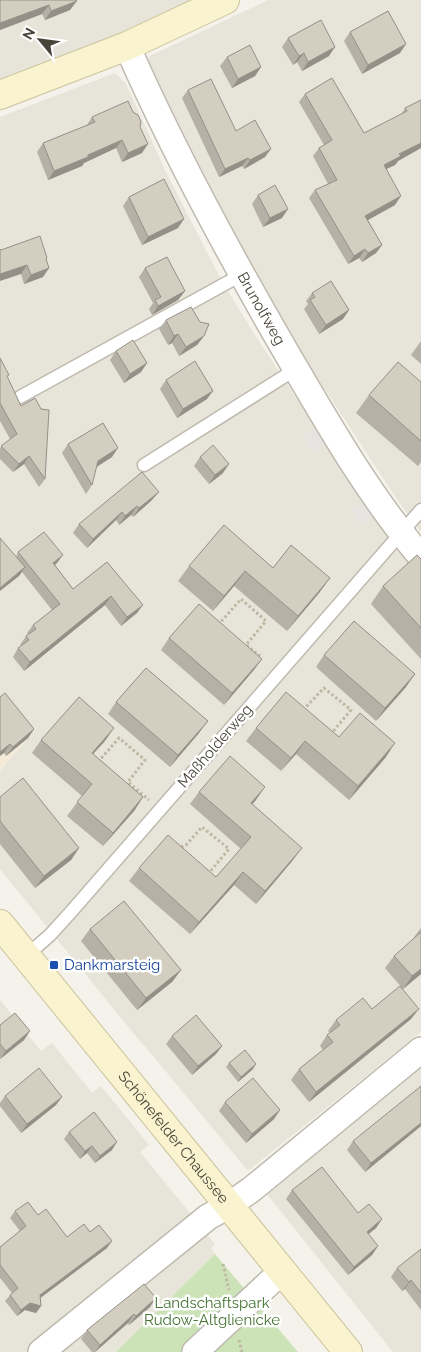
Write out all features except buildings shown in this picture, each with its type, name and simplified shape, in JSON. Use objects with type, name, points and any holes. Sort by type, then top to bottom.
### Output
[{"type":"main road","points":[[0,95],[127,46],[225,0]]},
{"type":"main road","name":"Schönefelder Chaussee","points":[[0,924],[348,1352]]},
{"type":"street","name":"Brunolfweg","points":[[127,46],[184,169],[241,275],[376,499],[421,557]]},
{"type":"street","points":[[41,1352],[208,1218],[228,1206],[421,1050]]},
{"type":"street","points":[[195,1352],[282,1271]]},
{"type":"lane","points":[[20,397],[241,275]]},
{"type":"lane","points":[[144,465],[296,369]]},
{"type":"lane","name":"Maßholderweg","points":[[26,956],[64,920],[421,510]]},
{"type":"path","points":[[224,632],[217,626],[241,599],[266,621],[243,648]]},
{"type":"path","points":[[246,645],[260,656]]},
{"type":"path","points":[[304,711],[324,688],[351,710],[328,737],[322,732]]},
{"type":"path","points":[[298,706],[304,711],[305,717]]},
{"type":"path","points":[[95,765],[119,738],[145,760],[122,788]]},
{"type":"path","points":[[128,782],[160,809]]},
{"type":"path","points":[[150,820],[181,846]]},
{"type":"path","points":[[176,852],[181,846],[186,845],[202,827],[229,849],[205,877]]},
{"type":"shaded area","points":[[0,0],[195,0],[109,39],[0,82]]},
{"type":"shaded area","points":[[268,0],[421,0],[421,532],[400,504],[277,316],[215,203],[146,58]]},
{"type":"shaded area","points":[[115,73],[126,84],[166,172],[197,233],[222,281],[251,329],[382,529],[421,576],[421,1032],[248,1171],[0,869],[0,771],[29,737],[0,702],[0,117]]},
{"type":"shaded area","points":[[316,427],[326,443],[313,452],[303,436]]},
{"type":"shaded area","points":[[364,501],[374,516],[360,525],[351,510]]},
{"type":"shaded area","points":[[0,702],[29,737],[0,771]]},
{"type":"shaded area","points":[[0,1000],[41,1051],[52,1043],[92,1093],[101,1086],[149,1145],[140,1152],[194,1218],[26,1352],[0,1352]]},
{"type":"shaded area","points":[[421,1069],[421,1352],[393,1352],[267,1194]]},
{"type":"shaded area","points":[[202,1229],[215,1244],[211,1248],[215,1254],[116,1352],[50,1352]]},
{"type":"green space","name":"Landschaftspark Rudow-Altglienicke","points":[[215,1254],[298,1352],[116,1352]]},
{"type":"place","name":"Dankmarsteig","points":[[54,965]]}]
